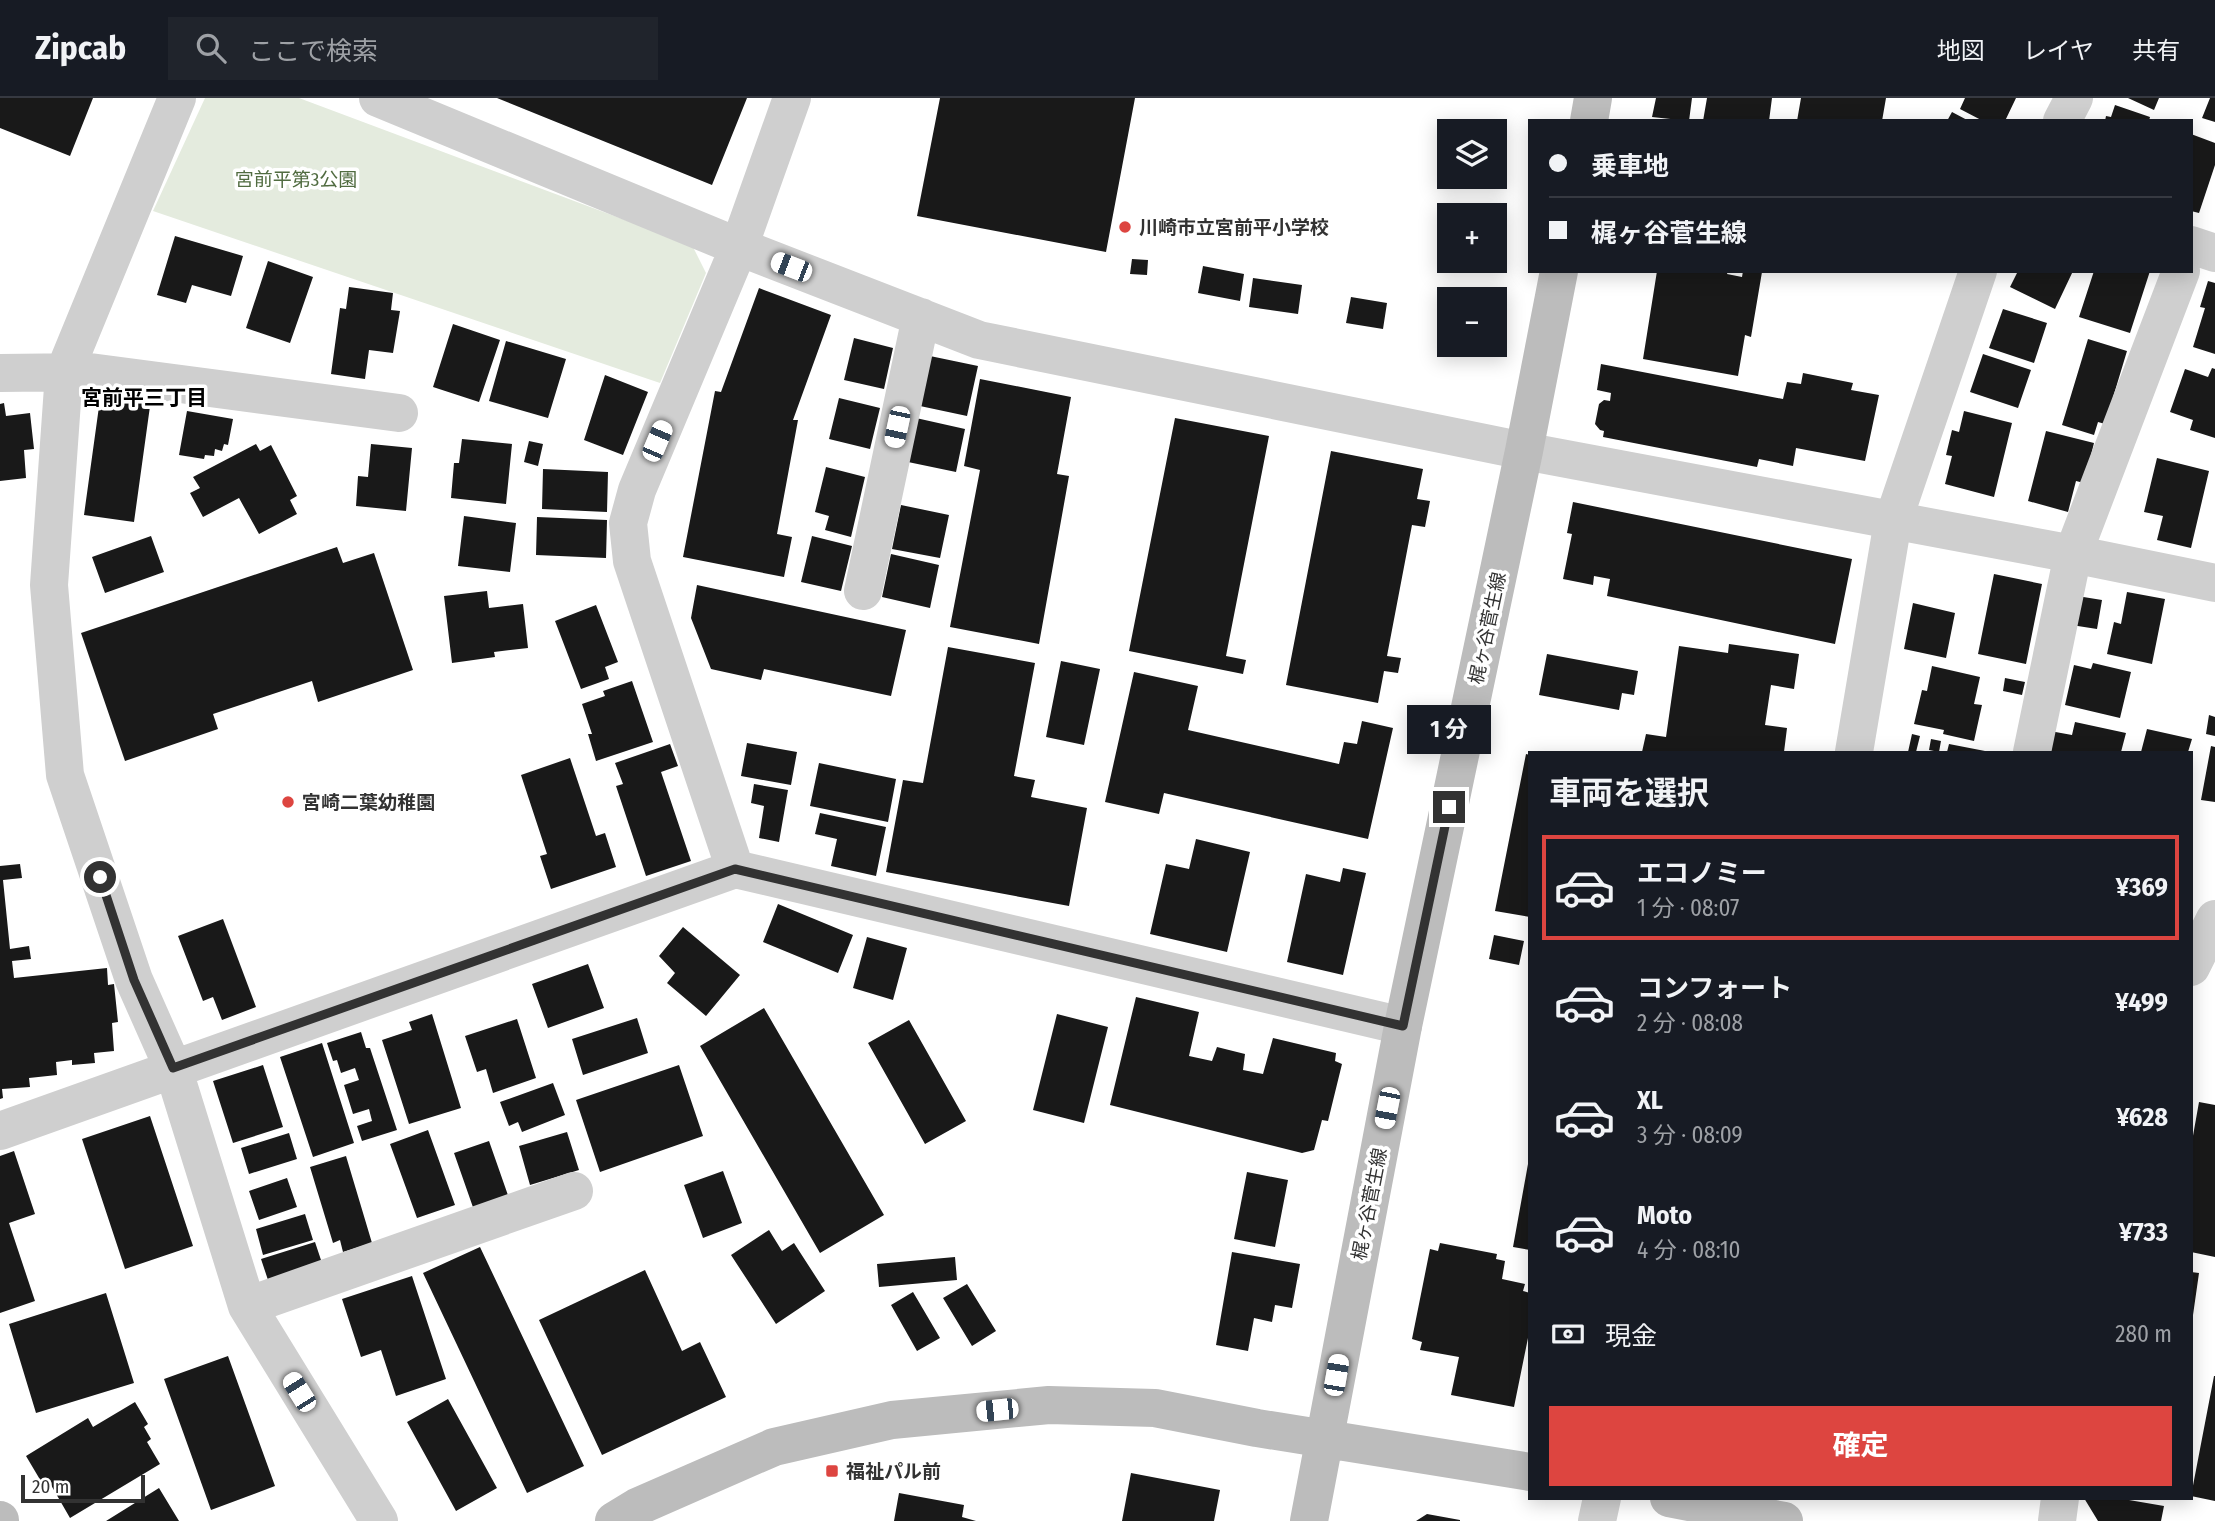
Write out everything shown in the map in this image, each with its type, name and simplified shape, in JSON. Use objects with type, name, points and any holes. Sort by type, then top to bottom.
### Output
[{"type":"street","points":[[177,98],[64,373],[48,586],[65,775],[134,980],[173,1068],[247,1306],[379,1521]]},
{"type":"street","points":[[378,98],[739,247],[979,340],[1524,451],[2215,583]]},
{"type":"street","points":[[735,869],[632,561],[628,523],[637,490],[739,247],[792,98]]},
{"type":"street","points":[[1589,119],[1593,98]]},
{"type":"street","points":[[2063,119],[2074,98]]},
{"type":"street","points":[[2193,247],[2215,253]]},
{"type":"street","name":"梶ヶ谷菅生線","points":[[1309,1521],[1403,1026],[1524,451],[1559,273]]},
{"type":"street","points":[[1854,751],[1893,521],[1977,273]]},
{"type":"street","points":[[2032,751],[2073,554],[2180,273]]},
{"type":"street","points":[[863,591],[921,317]]},
{"type":"street","points":[[0,373],[90,372],[399,413]]},
{"type":"street","points":[[0,1130],[735,869],[1403,1026]]},
{"type":"street","points":[[2193,963],[2215,919]]},
{"type":"street","points":[[247,1306],[574,1191]]},
{"type":"street","points":[[614,1521],[637,1507],[774,1447],[892,1420],[1049,1405],[1155,1408],[1256,1428],[1528,1472]]},
{"type":"street","points":[[1597,1521],[1602,1500]]},
{"type":"street","points":[[1679,1500],[1784,1521]]},
{"type":"street","points":[[2057,1521],[2060,1500]]},
{"type":"green space","name":"宮前平第3公園","points":[[205,98],[299,98],[692,245],[706,273],[660,383],[153,211]]},
{"type":"building","points":[[0,98],[93,98],[70,156],[0,128]]},
{"type":"building","points":[[497,98],[747,98],[712,185]]},
{"type":"building","points":[[940,98],[1135,98],[1106,252],[917,216]]},
{"type":"building","points":[[1656,98],[1692,98],[1689,119],[1652,117]]},
{"type":"building","points":[[1707,98],[1772,98],[1769,119],[1703,119]]},
{"type":"building","points":[[1801,98],[1886,98],[1882,119],[1797,119]]},
{"type":"building","points":[[1965,98],[2016,98],[2006,119],[1979,119],[1960,109]]},
{"type":"building","points":[[2128,98],[2159,98],[2154,110]]},
{"type":"building","points":[[2210,98],[2215,98],[2215,122],[2202,118]]},
{"type":"building","points":[[2115,105],[2150,117],[2105,119],[2106,116],[2111,117]]},
{"type":"building","points":[[1952,112],[1965,119],[1948,119]]},
{"type":"building","points":[[2193,135],[2215,143],[2215,165],[2199,213],[2193,212]]},
{"type":"building","points":[[175,236],[243,256],[231,296],[192,285],[186,303],[157,295]]},
{"type":"building","points":[[1132,259],[1148,260],[1147,275],[1130,274]]},
{"type":"building","points":[[268,261],[313,277],[290,343],[246,328]]},
{"type":"building","points":[[1203,266],[1244,274],[1240,301],[1198,293]]},
{"type":"building","points":[[1657,273],[1727,273],[1742,277],[1743,273],[1762,273],[1751,337],[1745,335],[1738,376],[1643,359]]},
{"type":"building","points":[[2017,273],[2072,273],[2055,309],[2010,287]]},
{"type":"building","points":[[2093,273],[2149,273],[2130,333],[2079,317]]},
{"type":"building","points":[[1253,278],[1302,285],[1298,314],[1249,307]]},
{"type":"building","points":[[2208,281],[2215,283],[2215,354],[2193,347],[2205,308],[2200,307]]},
{"type":"building","points":[[349,287],[393,293],[391,310],[400,311],[393,353],[369,350],[365,379],[331,374],[340,308],[346,309]]},
{"type":"building","points":[[759,288],[831,315],[793,420],[798,420],[777,534],[792,537],[784,577],[683,557],[715,391],[721,392]]},
{"type":"building","points":[[1351,297],[1387,303],[1383,329],[1346,323]]},
{"type":"building","points":[[2003,309],[2047,323],[2034,363],[1989,348]]},
{"type":"building","points":[[453,324],[500,340],[479,402],[433,387]]},
{"type":"building","points":[[854,338],[893,348],[884,389],[844,380]]},
{"type":"building","points":[[2088,339],[2127,351],[2105,424],[2098,422],[2094,435],[2062,425]]},
{"type":"building","points":[[506,341],[566,359],[548,418],[489,401]]},
{"type":"building","points":[[1983,354],[2031,370],[2018,408],[1970,392]]},
{"type":"building","points":[[930,356],[978,366],[967,416],[920,406]]},
{"type":"building","points":[[1601,364],[1783,399],[1787,382],[1801,384],[1803,373],[1853,383],[1851,390],[1879,395],[1865,461],[1796,448],[1793,466],[1759,459],[1757,467],[1603,437],[1604,431],[1595,424],[1599,404],[1604,400],[1610,401],[1611,393],[1597,390]]},
{"type":"building","points":[[2212,368],[2215,369],[2215,438],[2190,430],[2193,420],[2170,412],[2185,369],[2208,377]]},
{"type":"building","points":[[605,375],[648,392],[623,455],[584,440]]},
{"type":"building","points":[[980,379],[1071,397],[1057,474],[1069,476],[1039,644],[950,627],[980,470],[964,466]]},
{"type":"building","points":[[101,392],[151,399],[134,522],[84,515]]},
{"type":"building","points":[[839,398],[880,408],[870,449],[829,439]]},
{"type":"building","points":[[4,403],[6,416],[30,413],[34,449],[24,450],[26,478],[0,481],[0,404]]},
{"type":"building","points":[[187,411],[233,419],[228,445],[224,444],[222,451],[215,449],[214,456],[205,455],[204,459],[179,455]]},
{"type":"building","points":[[1964,411],[2012,423],[1994,497],[1945,484],[1952,456],[1946,455],[1952,430],[1959,432]]},
{"type":"building","points":[[916,418],[965,429],[956,472],[908,462]]},
{"type":"building","points":[[1175,418],[1269,436],[1226,656],[1246,660],[1243,674],[1129,651]]},
{"type":"building","points":[[2046,431],[2094,443],[2084,483],[2076,481],[2068,512],[2028,501]]},
{"type":"building","points":[[462,439],[512,444],[506,504],[451,498],[454,463],[459,463]]},
{"type":"building","points":[[529,441],[543,444],[538,466],[524,462]]},
{"type":"building","points":[[256,444],[260,451],[271,445],[297,496],[290,500],[297,514],[259,534],[239,498],[203,517],[190,493],[200,488],[193,477]]},
{"type":"building","points":[[371,444],[412,448],[406,511],[356,506],[358,476],[368,477]]},
{"type":"building","points":[[1331,451],[1423,469],[1417,499],[1430,501],[1425,527],[1412,525],[1387,656],[1401,658],[1398,673],[1384,671],[1378,703],[1286,685]]},
{"type":"building","points":[[2157,458],[2209,471],[2191,548],[2157,540],[2163,516],[2144,512]]},
{"type":"building","points":[[826,467],[865,477],[851,537],[825,530],[829,516],[815,512]]},
{"type":"building","points":[[543,469],[608,472],[607,512],[542,509]]},
{"type":"building","points":[[1573,502],[1852,559],[1835,644],[1607,596],[1610,579],[1594,576],[1593,585],[1563,579],[1572,534],[1567,533]]},
{"type":"building","points":[[901,505],[949,515],[940,558],[892,549]]},
{"type":"building","points":[[464,516],[516,523],[510,572],[458,566]]},
{"type":"building","points":[[537,517],[607,520],[606,558],[536,555]]},
{"type":"building","points":[[151,536],[164,572],[105,593],[92,557]]},
{"type":"building","points":[[812,536],[852,546],[841,591],[801,582]]},
{"type":"building","points":[[337,547],[343,563],[374,553],[413,670],[318,702],[312,681],[213,714],[218,729],[125,761],[81,633]]},
{"type":"building","points":[[891,554],[939,565],[930,608],[882,597]]},
{"type":"building","points":[[1994,574],[2042,584],[2026,664],[1978,654]]},
{"type":"building","points":[[697,585],[906,630],[891,696],[764,669],[761,680],[711,669],[691,618]]},
{"type":"building","points":[[487,591],[489,608],[523,604],[528,648],[494,652],[495,657],[452,663],[444,596]]},
{"type":"building","points":[[2127,592],[2165,599],[2152,664],[2107,654],[2114,622],[2121,624]]},
{"type":"building","points":[[2071,595],[2102,600],[2097,629],[2065,624]]},
{"type":"building","points":[[1913,603],[1955,613],[1946,658],[1904,649]]},
{"type":"building","points":[[596,605],[618,662],[605,667],[609,679],[581,689],[555,621]]},
{"type":"building","points":[[1729,644],[1799,654],[1794,689],[1771,685],[1765,725],[1787,728],[1784,751],[1642,751],[1646,734],[1666,737],[1679,646],[1728,653]]},
{"type":"building","points":[[948,647],[1035,663],[1014,776],[1035,780],[1031,797],[1087,808],[1069,906],[886,872],[903,780],[923,783]]},
{"type":"building","points":[[1547,654],[1638,671],[1634,695],[1622,693],[1619,710],[1539,695]]},
{"type":"building","points":[[1061,661],[1100,669],[1084,745],[1046,737]]},
{"type":"building","points":[[2093,663],[2131,672],[2120,718],[2065,705],[2074,665],[2091,669]]},
{"type":"building","points":[[1932,666],[1980,677],[1974,704],[1982,705],[1974,741],[1943,734],[1944,730],[1914,724],[1922,690],[1927,691]]},
{"type":"building","points":[[1134,672],[1198,686],[1188,730],[1339,764],[1344,742],[1357,744],[1362,721],[1393,728],[1368,839],[1164,793],[1159,814],[1105,802]]},
{"type":"building","points":[[2005,678],[2025,682],[2022,695],[2003,691]]},
{"type":"building","points":[[632,681],[653,742],[596,761],[588,734],[592,734],[582,704],[605,696],[603,691]]},
{"type":"building","points":[[2209,715],[2215,717],[2215,736],[2206,734]]},
{"type":"building","points":[[2075,722],[2126,733],[2121,751],[2046,751],[2050,731],[2072,735]]},
{"type":"building","points":[[2147,729],[2192,739],[2188,751],[2141,751]]},
{"type":"building","points":[[1912,734],[1920,736],[1916,751],[1908,751]]},
{"type":"building","points":[[1931,739],[1941,741],[1939,751],[1929,750]]},
{"type":"building","points":[[747,743],[797,752],[791,785],[741,776]]},
{"type":"building","points":[[670,744],[678,766],[661,772],[691,861],[646,876],[616,786],[623,784],[615,763]]},
{"type":"building","points":[[1949,744],[1985,751],[1947,751]]},
{"type":"building","points":[[2211,746],[2215,747],[2215,802],[2201,800]]},
{"type":"building","points":[[1526,754],[1528,917],[1495,911]]},
{"type":"building","points":[[570,758],[596,836],[605,833],[616,867],[551,889],[540,856],[547,854],[521,775]]},
{"type":"building","points":[[819,763],[896,779],[888,822],[810,806]]},
{"type":"building","points":[[754,784],[788,790],[779,842],[759,838],[764,806],[751,803]]},
{"type":"building","points":[[820,813],[886,827],[876,876],[831,866],[837,839],[815,834]]},
{"type":"building","points":[[1196,839],[1250,852],[1227,952],[1150,934],[1166,864],[1189,869]]},
{"type":"building","points":[[20,864],[22,878],[3,880],[10,949],[29,946],[31,959],[12,961],[14,978],[107,968],[108,985],[114,984],[118,1022],[112,1023],[114,1051],[94,1053],[95,1063],[72,1065],[72,1060],[56,1062],[57,1075],[29,1078],[30,1087],[2,1089],[3,1098],[0,1099],[0,866]]},
{"type":"building","points":[[1343,868],[1366,873],[1343,975],[1287,962],[1306,874],[1340,882]]},
{"type":"building","points":[[778,904],[853,935],[838,973],[763,942]]},
{"type":"building","points":[[223,919],[256,1007],[222,1020],[213,997],[203,1001],[178,936]]},
{"type":"building","points":[[683,927],[740,975],[706,1016],[667,983],[675,973],[659,956]]},
{"type":"building","points":[[1494,935],[1524,941],[1519,965],[1489,959]]},
{"type":"building","points":[[867,937],[907,948],[893,1000],[853,988]]},
{"type":"building","points":[[588,964],[604,1008],[548,1028],[532,984]]},
{"type":"building","points":[[1136,997],[1199,1012],[1189,1056],[1212,1061],[1217,1047],[1245,1054],[1243,1070],[1263,1074],[1273,1038],[1336,1053],[1335,1061],[1342,1064],[1328,1121],[1322,1120],[1314,1150],[1302,1153],[1110,1105]]},
{"type":"building","points":[[764,1008],[884,1215],[820,1253],[700,1046]]},
{"type":"building","points":[[432,1014],[461,1108],[409,1124],[382,1040],[412,1030],[409,1022]]},
{"type":"building","points":[[1057,1014],[1108,1027],[1084,1123],[1033,1110]]},
{"type":"building","points":[[637,1018],[648,1053],[583,1075],[572,1039]]},
{"type":"building","points":[[517,1019],[536,1078],[493,1093],[486,1069],[477,1072],[465,1036]]},
{"type":"building","points":[[909,1020],[966,1121],[925,1144],[868,1043]]},
{"type":"building","points":[[361,1032],[366,1048],[370,1048],[397,1130],[362,1141],[357,1126],[372,1121],[369,1109],[353,1114],[344,1085],[359,1080],[355,1068],[341,1073],[337,1060],[333,1061],[327,1043]]},
{"type":"building","points":[[322,1043],[354,1143],[313,1157],[280,1057]]},
{"type":"building","points":[[263,1065],[283,1127],[233,1143],[213,1081]]},
{"type":"building","points":[[679,1065],[703,1136],[600,1172],[576,1100]]},
{"type":"building","points":[[553,1083],[565,1115],[522,1132],[518,1122],[509,1126],[500,1102]]},
{"type":"building","points":[[2199,1102],[2215,1105],[2215,1257],[2193,1252],[2193,1136]]},
{"type":"building","points":[[150,1116],[193,1246],[125,1269],[82,1139]]},
{"type":"building","points":[[428,1130],[455,1205],[417,1218],[390,1144]]},
{"type":"building","points":[[567,1132],[579,1170],[530,1185],[519,1146]]},
{"type":"building","points":[[289,1133],[297,1159],[249,1174],[241,1148]]},
{"type":"building","points":[[489,1141],[510,1201],[475,1213],[454,1153]]},
{"type":"building","points":[[14,1151],[35,1214],[9,1223],[35,1301],[0,1313],[0,1156]]},
{"type":"building","points":[[346,1156],[372,1243],[343,1252],[340,1240],[333,1243],[310,1167]]},
{"type":"building","points":[[1528,1164],[1528,1250],[1513,1247]]},
{"type":"building","points":[[723,1171],[742,1223],[703,1238],[684,1185]]},
{"type":"building","points":[[1247,1172],[1288,1180],[1275,1247],[1234,1239]]},
{"type":"building","points":[[287,1178],[297,1207],[259,1220],[249,1191]]},
{"type":"building","points":[[305,1214],[313,1240],[263,1255],[256,1229]]},
{"type":"building","points":[[769,1230],[782,1251],[794,1243],[825,1291],[776,1324],[731,1255]]},
{"type":"building","points":[[315,1242],[323,1266],[269,1283],[261,1259]]},
{"type":"building","points":[[1440,1243],[1497,1254],[1496,1259],[1505,1261],[1502,1279],[1525,1284],[1523,1291],[1528,1292],[1528,1338],[1514,1407],[1451,1395],[1459,1357],[1420,1350],[1422,1342],[1412,1339],[1430,1249],[1438,1251]]},
{"type":"building","points":[[480,1247],[584,1466],[527,1493],[423,1273]]},
{"type":"building","points":[[1232,1252],[1300,1264],[1292,1308],[1275,1305],[1272,1322],[1254,1318],[1248,1351],[1216,1345]]},
{"type":"building","points":[[955,1257],[957,1280],[879,1287],[877,1264]]},
{"type":"building","points":[[645,1270],[682,1351],[700,1342],[726,1397],[602,1455],[539,1320]]},
{"type":"building","points":[[2193,1272],[2199,1273],[2193,1315]]},
{"type":"building","points":[[412,1276],[446,1379],[396,1396],[381,1350],[361,1357],[342,1299]]},
{"type":"building","points":[[967,1284],[996,1331],[972,1346],[943,1298]]},
{"type":"building","points":[[913,1292],[940,1338],[917,1351],[891,1305]]},
{"type":"building","points":[[106,1293],[134,1383],[36,1413],[9,1324]]},
{"type":"building","points":[[228,1356],[275,1486],[211,1510],[164,1379]]},
{"type":"building","points":[[2215,1376],[2215,1501],[2193,1496]]},
{"type":"building","points":[[448,1399],[497,1488],[456,1511],[407,1422]]},
{"type":"building","points":[[135,1402],[148,1424],[144,1427],[151,1439],[147,1442],[160,1464],[70,1518],[51,1485],[45,1488],[26,1456],[88,1418],[93,1427]]},
{"type":"building","points":[[1131,1473],[1220,1490],[1214,1521],[1122,1521]]},
{"type":"building","points":[[159,1488],[179,1521],[106,1521]]},
{"type":"building","points":[[899,1493],[964,1505],[962,1517],[976,1521],[894,1521]]},
{"type":"building","points":[[2085,1500],[2129,1500],[2164,1506],[2161,1521],[2098,1521]]},
{"type":"building","points":[[1427,1514],[1460,1520],[1460,1521],[1416,1521]]},
{"type":"place","name":"川崎市立宮前平小学校","points":[[1125,227]]},
{"type":"place","name":"宮崎二葉幼稚園","points":[[288,802]]},
{"type":"place","name":"福祉パル前","points":[[832,1471]]},
{"type":"district","name":"宮前平三丁目","points":[[144,398]]},
{"type":"route","points":[[100,877],[134,980],[173,1068],[735,869],[1403,1026],[1449,807]]}]
